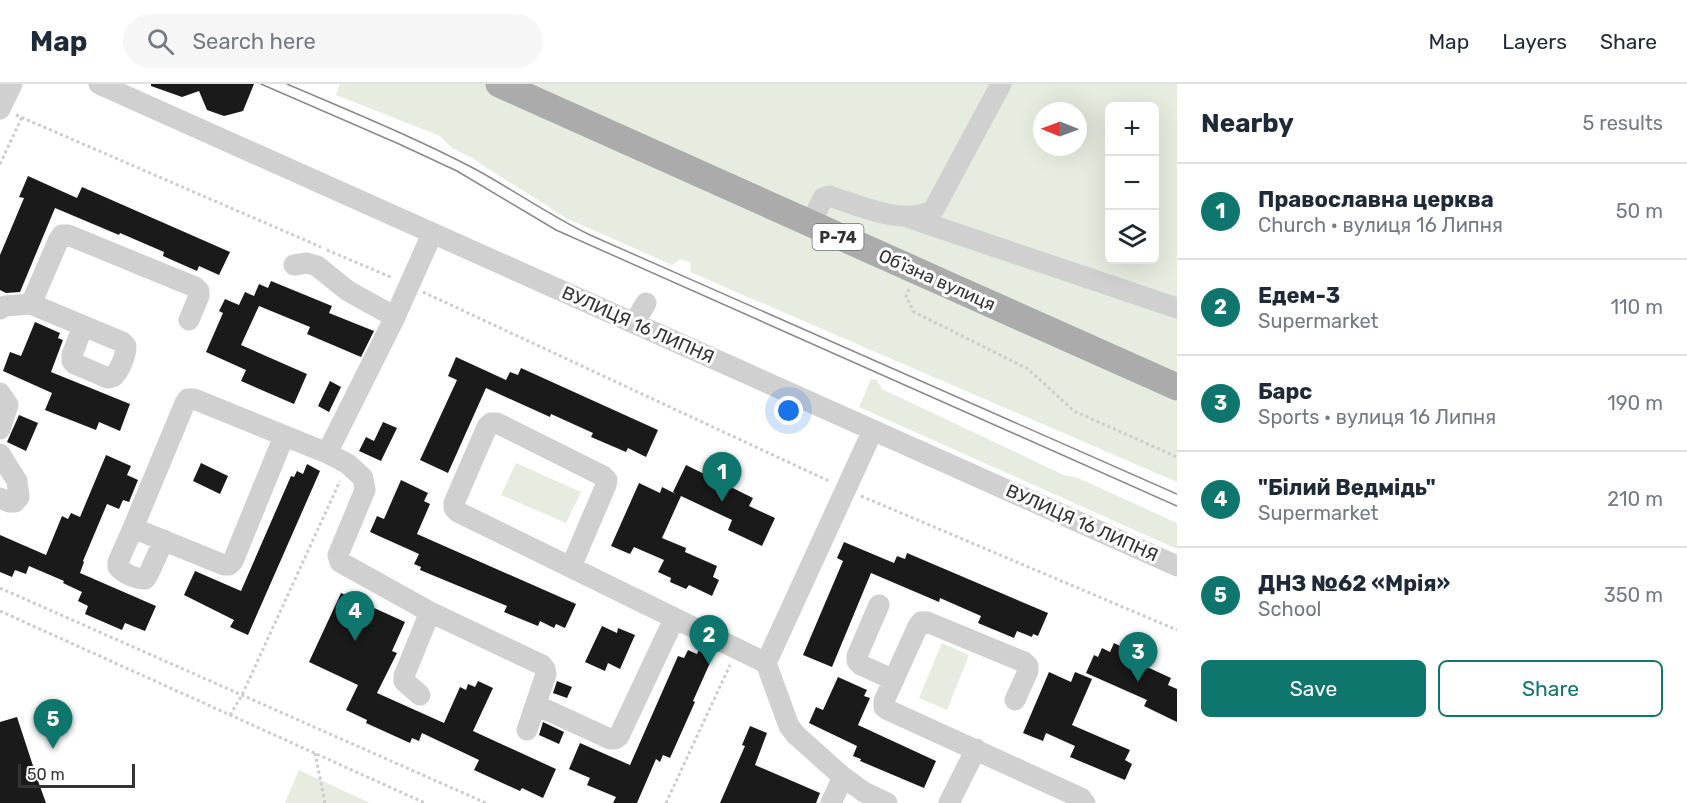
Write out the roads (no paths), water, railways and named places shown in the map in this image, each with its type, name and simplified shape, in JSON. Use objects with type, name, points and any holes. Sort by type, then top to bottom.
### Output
[{"type":"main road","name":"Обʼїзна вулиця","points":[[499,84],[810,225],[1177,387]]},
{"type":"street","points":[[0,109],[12,84]]},
{"type":"street","name":"ВУЛИЦЯ 16 ЛИПНЯ","points":[[99,84],[1177,566]]},
{"type":"street","points":[[906,217],[924,216],[934,209],[1000,84]]},
{"type":"street","points":[[810,225],[823,198],[829,196],[906,217],[1177,308]]},
{"type":"street","points":[[327,453],[395,317],[432,234]]},
{"type":"street","points":[[31,304],[59,239],[62,235],[68,235],[195,287],[199,291],[199,296],[189,320]]},
{"type":"street","points":[[294,265],[307,263],[317,266],[348,291],[395,317]]},
{"type":"street","points":[[634,323],[646,303]]},
{"type":"street","points":[[0,309],[5,306],[31,304],[83,327]]},
{"type":"street","points":[[0,393],[8,405],[0,429]]},
{"type":"street","points":[[164,540],[145,579],[139,579],[118,567],[118,562],[188,399],[194,399],[327,453],[348,464],[363,478],[365,490],[338,555],[340,562],[345,567],[430,612],[542,665],[546,674],[527,730]]},
{"type":"street","points":[[571,567],[606,485],[606,480],[603,476],[497,423],[491,423],[487,427],[454,503],[454,508],[458,512],[766,663],[789,726],[796,735],[843,777],[864,792],[888,803]]},
{"type":"street","points":[[766,663],[873,430]]},
{"type":"street","points":[[133,528],[229,565],[233,561],[284,436]]},
{"type":"street","points":[[0,454],[17,481],[19,497],[15,502],[0,498]]},
{"type":"street","points":[[879,605],[857,656],[857,661],[894,680]]},
{"type":"street","points":[[420,695],[404,681],[404,676],[430,612]]},
{"type":"street","points":[[536,705],[610,739],[615,739],[619,736],[674,619]]},
{"type":"street","points":[[1015,700],[1028,671],[1028,666],[1024,662],[927,622],[921,622],[884,701],[884,706],[888,710],[1081,798],[1085,803]]},
{"type":"street","points":[[949,803],[976,749]]},
{"type":"street","points":[[831,803],[843,777]]},
{"type":"tram line","points":[[261,84],[457,171],[556,230],[1177,506]]},
{"type":"tram line","points":[[287,84],[452,157],[590,235],[1177,494]]},
{"type":"place","name":"Православна церква","points":[[722,502]]},
{"type":"place","name":"\"Білий Ведмідь\"","points":[[355,641]]},
{"type":"place","name":"Едем-3","points":[[709,665]]},
{"type":"place","name":"Барс","points":[[1138,682]]},
{"type":"place","name":"ДНЗ №62 «Мрія»","points":[[53,749]]}]
